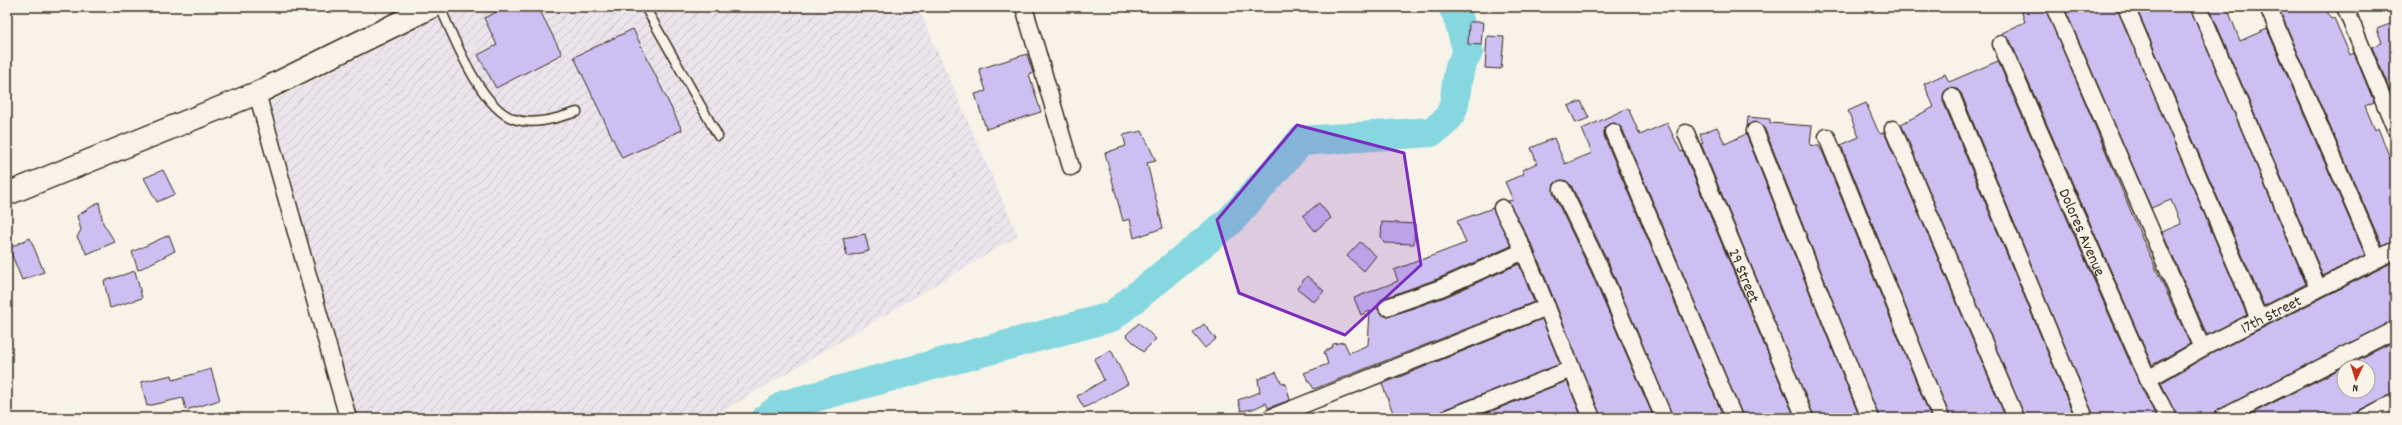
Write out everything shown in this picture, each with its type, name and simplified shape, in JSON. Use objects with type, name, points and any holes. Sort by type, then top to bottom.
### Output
[{"type":"street","points":[[7,194],[257,93],[431,7]]},
{"type":"street","points":[[1024,7],[1071,167]]},
{"type":"street","points":[[2054,7],[2202,348]]},
{"type":"street","points":[[2126,7],[2225,242],[2260,319]]},
{"type":"street","points":[[2199,7],[2318,288]]},
{"type":"street","points":[[2268,7],[2376,259]]},
{"type":"street","points":[[2345,7],[2391,109],[2395,128]]},
{"type":"street","name":"Dolores Avenue","points":[[2001,44],[2148,379],[2168,418]]},
{"type":"street","points":[[257,93],[348,418]]},
{"type":"street","points":[[1952,98],[2085,418]]},
{"type":"street","points":[[1893,129],[2016,418]]},
{"type":"street","points":[[1613,132],[1734,418]]},
{"type":"street","points":[[1755,132],[1870,418]]},
{"type":"street","name":"29 Street","points":[[1686,133],[1805,418]]},
{"type":"street","points":[[1827,137],[1941,418]]},
{"type":"street","points":[[1562,189],[1600,268],[1664,418]]},
{"type":"street","points":[[1502,208],[1524,251],[1592,418]]},
{"type":"street","name":"17th Street","points":[[2148,379],[2202,348],[2395,250]]},
{"type":"street","points":[[1386,307],[1441,288],[1524,251]]},
{"type":"street","points":[[1270,418],[1547,308]]},
{"type":"street","points":[[2222,418],[2395,330]]},
{"type":"street","points":[[1448,418],[1572,369]]},
{"type":"street","points":[[2364,418],[2395,402]]},
{"type":"lane","points":[[440,7],[464,57],[490,103],[514,119],[538,122],[577,112]]},
{"type":"lane","points":[[644,7],[718,136]]},
{"type":"highlighted area","points":[[1297,125],[1404,153],[1421,265],[1345,335],[1239,293],[1217,220]]},
{"type":"shaded area","points":[[455,7],[918,7],[1018,236],[711,418],[352,418],[268,103]]},
{"type":"building","points":[[507,7],[538,7],[562,54],[496,88],[478,55],[497,45],[484,18]]},
{"type":"building","points":[[2020,7],[2045,7],[2143,240],[2190,344],[2152,365],[2010,40],[2000,34],[2025,22]]},
{"type":"building","points":[[2064,7],[2117,7],[2247,315],[2207,335],[2162,232],[2181,224],[2171,200],[2151,208]]},
{"type":"building","points":[[2136,7],[2190,7],[2306,284],[2264,306]]},
{"type":"building","points":[[2209,7],[2227,7],[2240,41],[2267,29],[2365,255],[2323,276]]},
{"type":"building","points":[[2278,7],[2325,7],[2331,19],[2334,18],[2350,55],[2354,53],[2374,102],[2365,106],[2375,130],[2378,128],[2395,170],[2395,241],[2382,246]]},
{"type":"building","points":[[1469,22],[1483,22],[1481,45],[1468,44]]},
{"type":"building","points":[[2395,22],[2395,94],[2392,95],[2372,47],[2382,43],[2377,29]]},
{"type":"building","points":[[633,29],[682,130],[622,158],[574,57]]},
{"type":"building","points":[[1487,36],[1504,37],[1501,69],[1485,68]]},
{"type":"building","points":[[1027,54],[1033,73],[1029,74],[1041,112],[986,129],[975,94],[986,91],[979,69]]},
{"type":"building","points":[[1998,61],[2139,383],[2157,418],[2094,418],[1961,93],[1957,89],[1949,88],[1944,92],[1943,101],[2075,418],[2025,418],[1901,124],[1934,107],[1924,84],[1945,74],[1949,82]]},
{"type":"building","points":[[1581,101],[1589,118],[1576,123],[1568,106]]},
{"type":"building","points":[[1866,103],[1878,131],[1881,134],[1884,132],[2006,418],[1950,418],[1841,145],[1859,137],[1848,111]]},
{"type":"building","points":[[1628,108],[1640,135],[1667,123],[1681,152],[1683,151],[1795,418],[1743,418],[1622,128],[1614,123],[1605,127],[1604,136],[1724,418],[1673,418],[1609,264],[1571,185],[1562,180],[1554,184],[1553,193],[1591,272],[1654,418],[1601,418],[1533,247],[1508,201],[1513,200],[1505,182],[1524,174],[1522,170],[1537,163],[1531,148],[1554,138],[1565,164],[1592,153],[1582,129]]},
{"type":"building","points":[[1748,117],[1770,119],[1770,123],[1812,126],[1810,145],[1819,146],[1823,153],[1931,418],[1879,418],[1764,127],[1756,122],[1747,127]]},
{"type":"building","points":[[1717,127],[1725,144],[1746,134],[1860,418],[1814,418],[1701,144],[1703,143],[1700,134]]},
{"type":"building","points":[[1142,131],[1156,161],[1147,163],[1163,228],[1134,238],[1130,219],[1123,221],[1105,153],[1126,146],[1123,135]]},
{"type":"building","points":[[163,170],[175,194],[157,202],[144,178]]},
{"type":"building","points":[[99,202],[103,223],[115,242],[87,254],[77,237],[81,230],[77,216]]},
{"type":"building","points":[[1319,203],[1331,218],[1315,231],[1303,216]]},
{"type":"building","points":[[1493,208],[1511,246],[1437,279],[1384,298],[1378,305],[1378,310],[1385,316],[1390,316],[1445,297],[1519,264],[1534,302],[1314,389],[1304,373],[1328,364],[1324,352],[1332,347],[1333,344],[1344,342],[1349,353],[1368,345],[1370,311],[1361,315],[1354,298],[1398,281],[1394,270],[1466,243],[1457,221]]},
{"type":"building","points":[[1382,222],[1415,224],[1414,244],[1384,243],[1381,236]]},
{"type":"building","points":[[865,234],[869,251],[847,256],[843,238]]},
{"type":"building","points":[[169,235],[175,251],[138,270],[132,252]]},
{"type":"building","points":[[30,238],[44,272],[22,280],[9,248]]},
{"type":"building","points":[[1360,242],[1376,256],[1364,271],[1347,256]]},
{"type":"building","points":[[2395,261],[2395,321],[2218,410],[2213,418],[2177,418],[2161,383],[2207,356]]},
{"type":"building","points":[[135,271],[142,298],[110,308],[104,281]]},
{"type":"building","points":[[1307,276],[1324,291],[1314,302],[1297,288]]},
{"type":"building","points":[[1542,319],[1560,364],[1445,409],[1439,418],[1395,418],[1382,384]]},
{"type":"building","points":[[1139,323],[1156,339],[1143,352],[1126,335]]},
{"type":"building","points":[[1204,324],[1216,339],[1205,348],[1193,333]]},
{"type":"building","points":[[2395,341],[2395,393],[2360,410],[2355,418],[2243,418],[2336,371],[2336,399],[2376,399],[2376,359],[2359,359]]},
{"type":"building","points":[[1111,350],[1128,384],[1084,408],[1077,396],[1104,380],[1094,359]]},
{"type":"building","points":[[211,369],[220,400],[186,410],[183,398],[147,406],[141,382],[172,375],[173,380]]},
{"type":"building","points":[[1276,372],[1281,382],[1286,384],[1290,400],[1268,408],[1266,403],[1253,409],[1241,411],[1238,400],[1260,392],[1258,379]]},
{"type":"building","points":[[1567,381],[1582,418],[1474,418]]},
{"type":"waterway","points":[[767,418],[785,405],[1111,317],[1230,221],[1301,141],[1431,132],[1441,125],[1451,113],[1454,106],[1461,64],[1468,52],[1457,14],[1453,7]]}]
